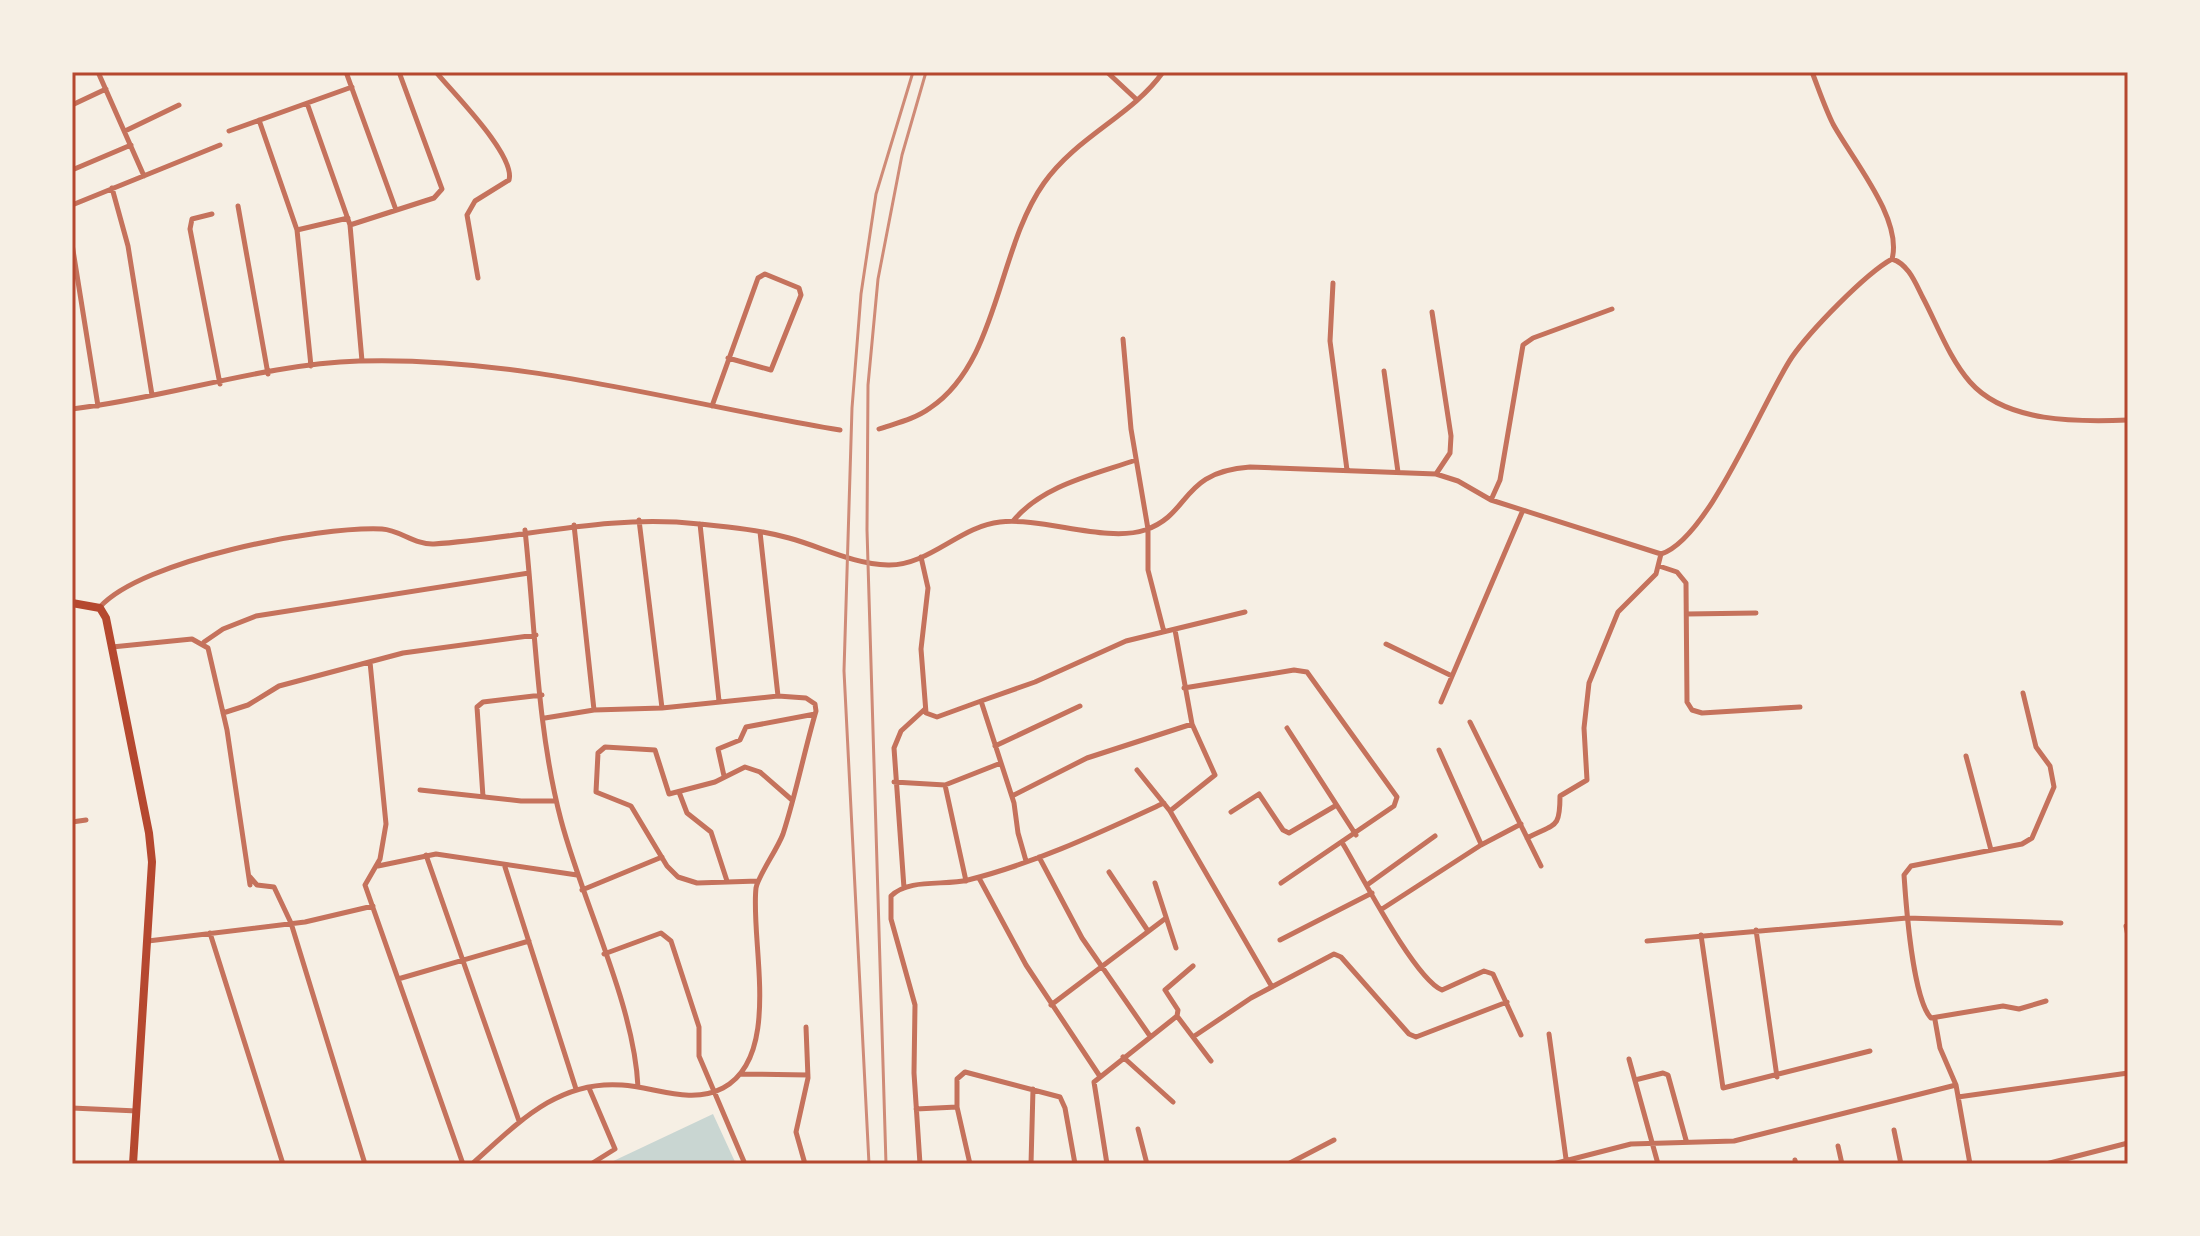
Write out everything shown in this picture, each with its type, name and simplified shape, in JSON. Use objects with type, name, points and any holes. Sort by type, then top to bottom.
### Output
[{"type":"main road","points":[[72,603],[100,608],[112,647],[149,833],[152,862],[133,1164]]},
{"type":"street","points":[[98,72],[144,176]]},
{"type":"street","points":[[346,72],[396,210]]},
{"type":"street","points":[[350,225],[434,198],[442,189],[399,72]]},
{"type":"street","points":[[436,72],[489,135],[510,170],[509,180],[475,201],[467,215],[478,278]]},
{"type":"street","points":[[1107,72],[1136,99]]},
{"type":"street","points":[[879,429],[928,410],[950,390],[979,345],[1016,236],[1044,183],[1073,148],[1136,99],[1163,72]]},
{"type":"street","points":[[100,608],[122,589],[187,564],[300,535],[378,529],[432,544],[525,530],[639,520],[700,524],[760,532],[868,562],[890,565],[921,557],[974,528],[1013,522],[1132,532],[1148,529],[1167,517],[1203,479],[1230,469],[1436,474],[1458,481],[1491,500],[1661,554],[1676,545],[1703,514],[1805,340],[1892,259],[1894,244],[1888,220],[1832,121],[1812,72]]},
{"type":"street","points":[[229,131],[352,87]]},
{"type":"street","points":[[72,105],[106,89]]},
{"type":"street","points":[[307,103],[350,225],[362,361]]},
{"type":"street","points":[[125,131],[179,105]]},
{"type":"street","points":[[259,120],[297,230],[311,366]]},
{"type":"street","points":[[72,170],[131,145]]},
{"type":"street","points":[[72,205],[220,145]]},
{"type":"street","points":[[112,188],[128,246],[152,395]]},
{"type":"street","points":[[238,206],[268,374]]},
{"type":"street","points":[[212,214],[192,219],[190,229],[220,384]]},
{"type":"street","points":[[297,230],[348,218]]},
{"type":"street","points":[[72,244],[98,406]]},
{"type":"street","points":[[1892,259],[1902,264],[1912,277],[1955,359],[1985,397],[2006,408],[2035,415],[2128,420]]},
{"type":"street","points":[[712,406],[728,358],[758,278],[765,274],[799,288],[801,295],[771,370],[728,358]]},
{"type":"street","points":[[1333,283],[1330,341],[1347,470]]},
{"type":"street","points":[[1491,500],[1500,480],[1523,345],[1533,338],[1612,309]]},
{"type":"street","points":[[1432,312],[1451,436],[1450,453],[1436,474]]},
{"type":"street","points":[[1123,339],[1136,460],[1148,529],[1148,570],[1164,632]]},
{"type":"street","points":[[72,409],[311,366],[362,361],[464,364],[840,430]]},
{"type":"street","points":[[1384,371],[1398,472]]},
{"type":"street","points":[[1013,522],[1031,502],[1055,489],[1136,460]]},
{"type":"street","points":[[1441,702],[1523,510]]},
{"type":"street","points":[[639,520],[662,708]]},
{"type":"street","points":[[700,524],[719,701]]},
{"type":"street","points":[[574,525],[594,710]]},
{"type":"street","points":[[525,530],[556,801],[577,875],[633,1043],[638,1087]]},
{"type":"street","points":[[760,532],[778,696]]},
{"type":"street","points":[[1527,838],[1557,823],[1562,812],[1560,796],[1587,780],[1584,728],[1589,683],[1618,612],[1649,582],[1659,566],[1661,554]]},
{"type":"street","points":[[921,557],[928,588],[921,636],[925,709],[932,718],[1035,682],[1101,650],[1245,612]]},
{"type":"street","points":[[1659,566],[1684,578],[1687,702],[1692,710],[1702,713],[1800,707]]},
{"type":"street","points":[[112,647],[192,639],[204,642],[223,629],[256,616],[529,573]]},
{"type":"street","points":[[1687,614],[1756,613]]},
{"type":"street","points":[[1170,811],[1215,775],[1192,724],[1175,630]]},
{"type":"street","points":[[223,713],[248,705],[279,686],[370,662],[440,647],[536,635]]},
{"type":"street","points":[[204,642],[213,662],[223,713],[250,885]]},
{"type":"street","points":[[1386,644],[1452,676]]},
{"type":"street","points":[[370,662],[386,811],[377,866],[365,880],[463,1164]]},
{"type":"street","points":[[1184,688],[1294,670],[1307,672],[1399,800],[1356,835],[1281,883]]},
{"type":"street","points":[[1970,1164],[1956,1085],[1940,1048],[1935,1020],[1924,1008],[1907,918],[1904,875],[1907,867],[2022,844],[2032,838],[2054,787],[2050,766],[2036,747],[2023,693]]},
{"type":"street","points":[[483,797],[477,707],[483,702],[542,695]]},
{"type":"street","points":[[545,718],[594,710],[662,708],[778,696],[812,700],[815,714],[792,800],[775,854],[758,881],[759,1008],[755,1038],[740,1074]]},
{"type":"street","points":[[981,701],[1012,796],[1026,861]]},
{"type":"street","points":[[995,746],[1080,706]]},
{"type":"street","points":[[904,888],[894,782],[896,739],[925,709]]},
{"type":"street","points":[[724,776],[718,749],[740,740],[746,727],[815,714]]},
{"type":"street","points":[[1470,722],[1541,866]]},
{"type":"street","points":[[1012,796],[1087,758],[1192,724]]},
{"type":"street","points":[[1287,728],[1356,835]]},
{"type":"street","points":[[758,881],[686,881],[672,872],[631,806],[596,792],[600,750],[605,747],[655,750],[667,793],[679,792],[737,769],[753,769],[792,800]]},
{"type":"street","points":[[1439,750],[1481,845]]},
{"type":"street","points":[[1966,756],[1991,850]]},
{"type":"street","points":[[894,782],[945,785],[1001,763]]},
{"type":"street","points":[[1137,770],[1170,811],[1272,987]]},
{"type":"street","points":[[945,785],[966,881]]},
{"type":"street","points":[[420,790],[556,801]]},
{"type":"street","points":[[679,792],[687,813],[711,832],[727,881]]},
{"type":"street","points":[[1231,812],[1259,794],[1283,830],[1289,833],[1335,806]]},
{"type":"street","points":[[920,1164],[915,1005],[897,947],[890,902],[895,892],[904,888],[979,878],[1039,857],[1164,803]]},
{"type":"street","points":[[72,822],[86,820]]},
{"type":"street","points":[[1382,909],[1481,845],[1521,824]]},
{"type":"street","points":[[1367,885],[1435,836]]},
{"type":"street","points":[[1343,844],[1413,961],[1438,990],[1489,972],[1497,978],[1521,1035]]},
{"type":"street","points":[[377,866],[426,855],[446,855],[505,867],[577,875]]},
{"type":"street","points":[[426,855],[519,1121]]},
{"type":"street","points":[[582,890],[662,856]]},
{"type":"street","points":[[1039,857],[1063,906],[1150,1036]]},
{"type":"street","points":[[505,867],[576,1089]]},
{"type":"street","points":[[1109,872],[1148,931]]},
{"type":"street","points":[[249,876],[257,885],[274,887],[291,923],[365,1164]]},
{"type":"street","points":[[979,878],[1051,1005],[1099,1075]]},
{"type":"street","points":[[1155,883],[1176,948]]},
{"type":"street","points":[[1280,940],[1372,893]]},
{"type":"street","points":[[148,941],[291,923],[373,906]]},
{"type":"street","points":[[1051,1005],[1166,918]]},
{"type":"street","points":[[1647,941],[1907,918],[2061,923]]},
{"type":"street","points":[[2126,926],[2128,936]]},
{"type":"street","points":[[1756,930],[1777,1077]]},
{"type":"street","points":[[210,933],[283,1164]]},
{"type":"street","points":[[604,954],[661,933],[668,937],[697,1021],[697,1049],[712,1092],[745,1164]]},
{"type":"street","points":[[1701,935],[1720,1086],[1727,1089],[1870,1051]]},
{"type":"street","points":[[398,979],[529,941]]},
{"type":"street","points":[[1193,1037],[1272,987],[1337,955],[1409,1034],[1416,1037],[1507,1002]]},
{"type":"street","points":[[1107,1164],[1094,1086],[1099,1075],[1177,1016],[1178,1010],[1165,990],[1193,966]]},
{"type":"street","points":[[1935,1020],[2003,1006],[2019,1009],[2046,1001]]},
{"type":"street","points":[[1177,1016],[1211,1061]]},
{"type":"street","points":[[805,1164],[796,1132],[808,1075],[806,1027]]},
{"type":"street","points":[[1549,1034],[1566,1159]]},
{"type":"street","points":[[1123,1057],[1173,1102]]},
{"type":"street","points":[[1629,1059],[1658,1164]]},
{"type":"street","points":[[970,1164],[957,1107],[957,1079],[961,1073],[1055,1094],[1063,1102],[1075,1164]]},
{"type":"street","points":[[1635,1080],[1663,1073],[1668,1075],[1686,1140]]},
{"type":"street","points":[[1958,1097],[2128,1073]]},
{"type":"street","points":[[472,1164],[539,1106],[576,1089],[638,1087],[692,1095],[712,1092],[740,1074],[808,1075]]},
{"type":"street","points":[[1553,1164],[1652,1142],[1734,1141],[1956,1085]]},
{"type":"street","points":[[589,1087],[615,1149],[591,1164]]},
{"type":"street","points":[[1031,1164],[1033,1089]]},
{"type":"street","points":[[916,1109],[957,1107]]},
{"type":"street","points":[[72,1108],[137,1111]]},
{"type":"street","points":[[1138,1129],[1147,1164]]},
{"type":"street","points":[[1894,1130],[1901,1164]]},
{"type":"street","points":[[1288,1164],[1334,1140]]},
{"type":"street","points":[[2046,1164],[2128,1143]]},
{"type":"street","points":[[1838,1146],[1842,1164]]},
{"type":"shaded area","points":[[713,1114],[736,1164],[607,1164]]},
{"type":"railway","points":[[869,1164],[844,671],[852,408],[861,294],[876,194],[913,72]]},
{"type":"railway","points":[[886,1164],[867,530],[868,385],[878,279],[902,155],[926,72]]}]
